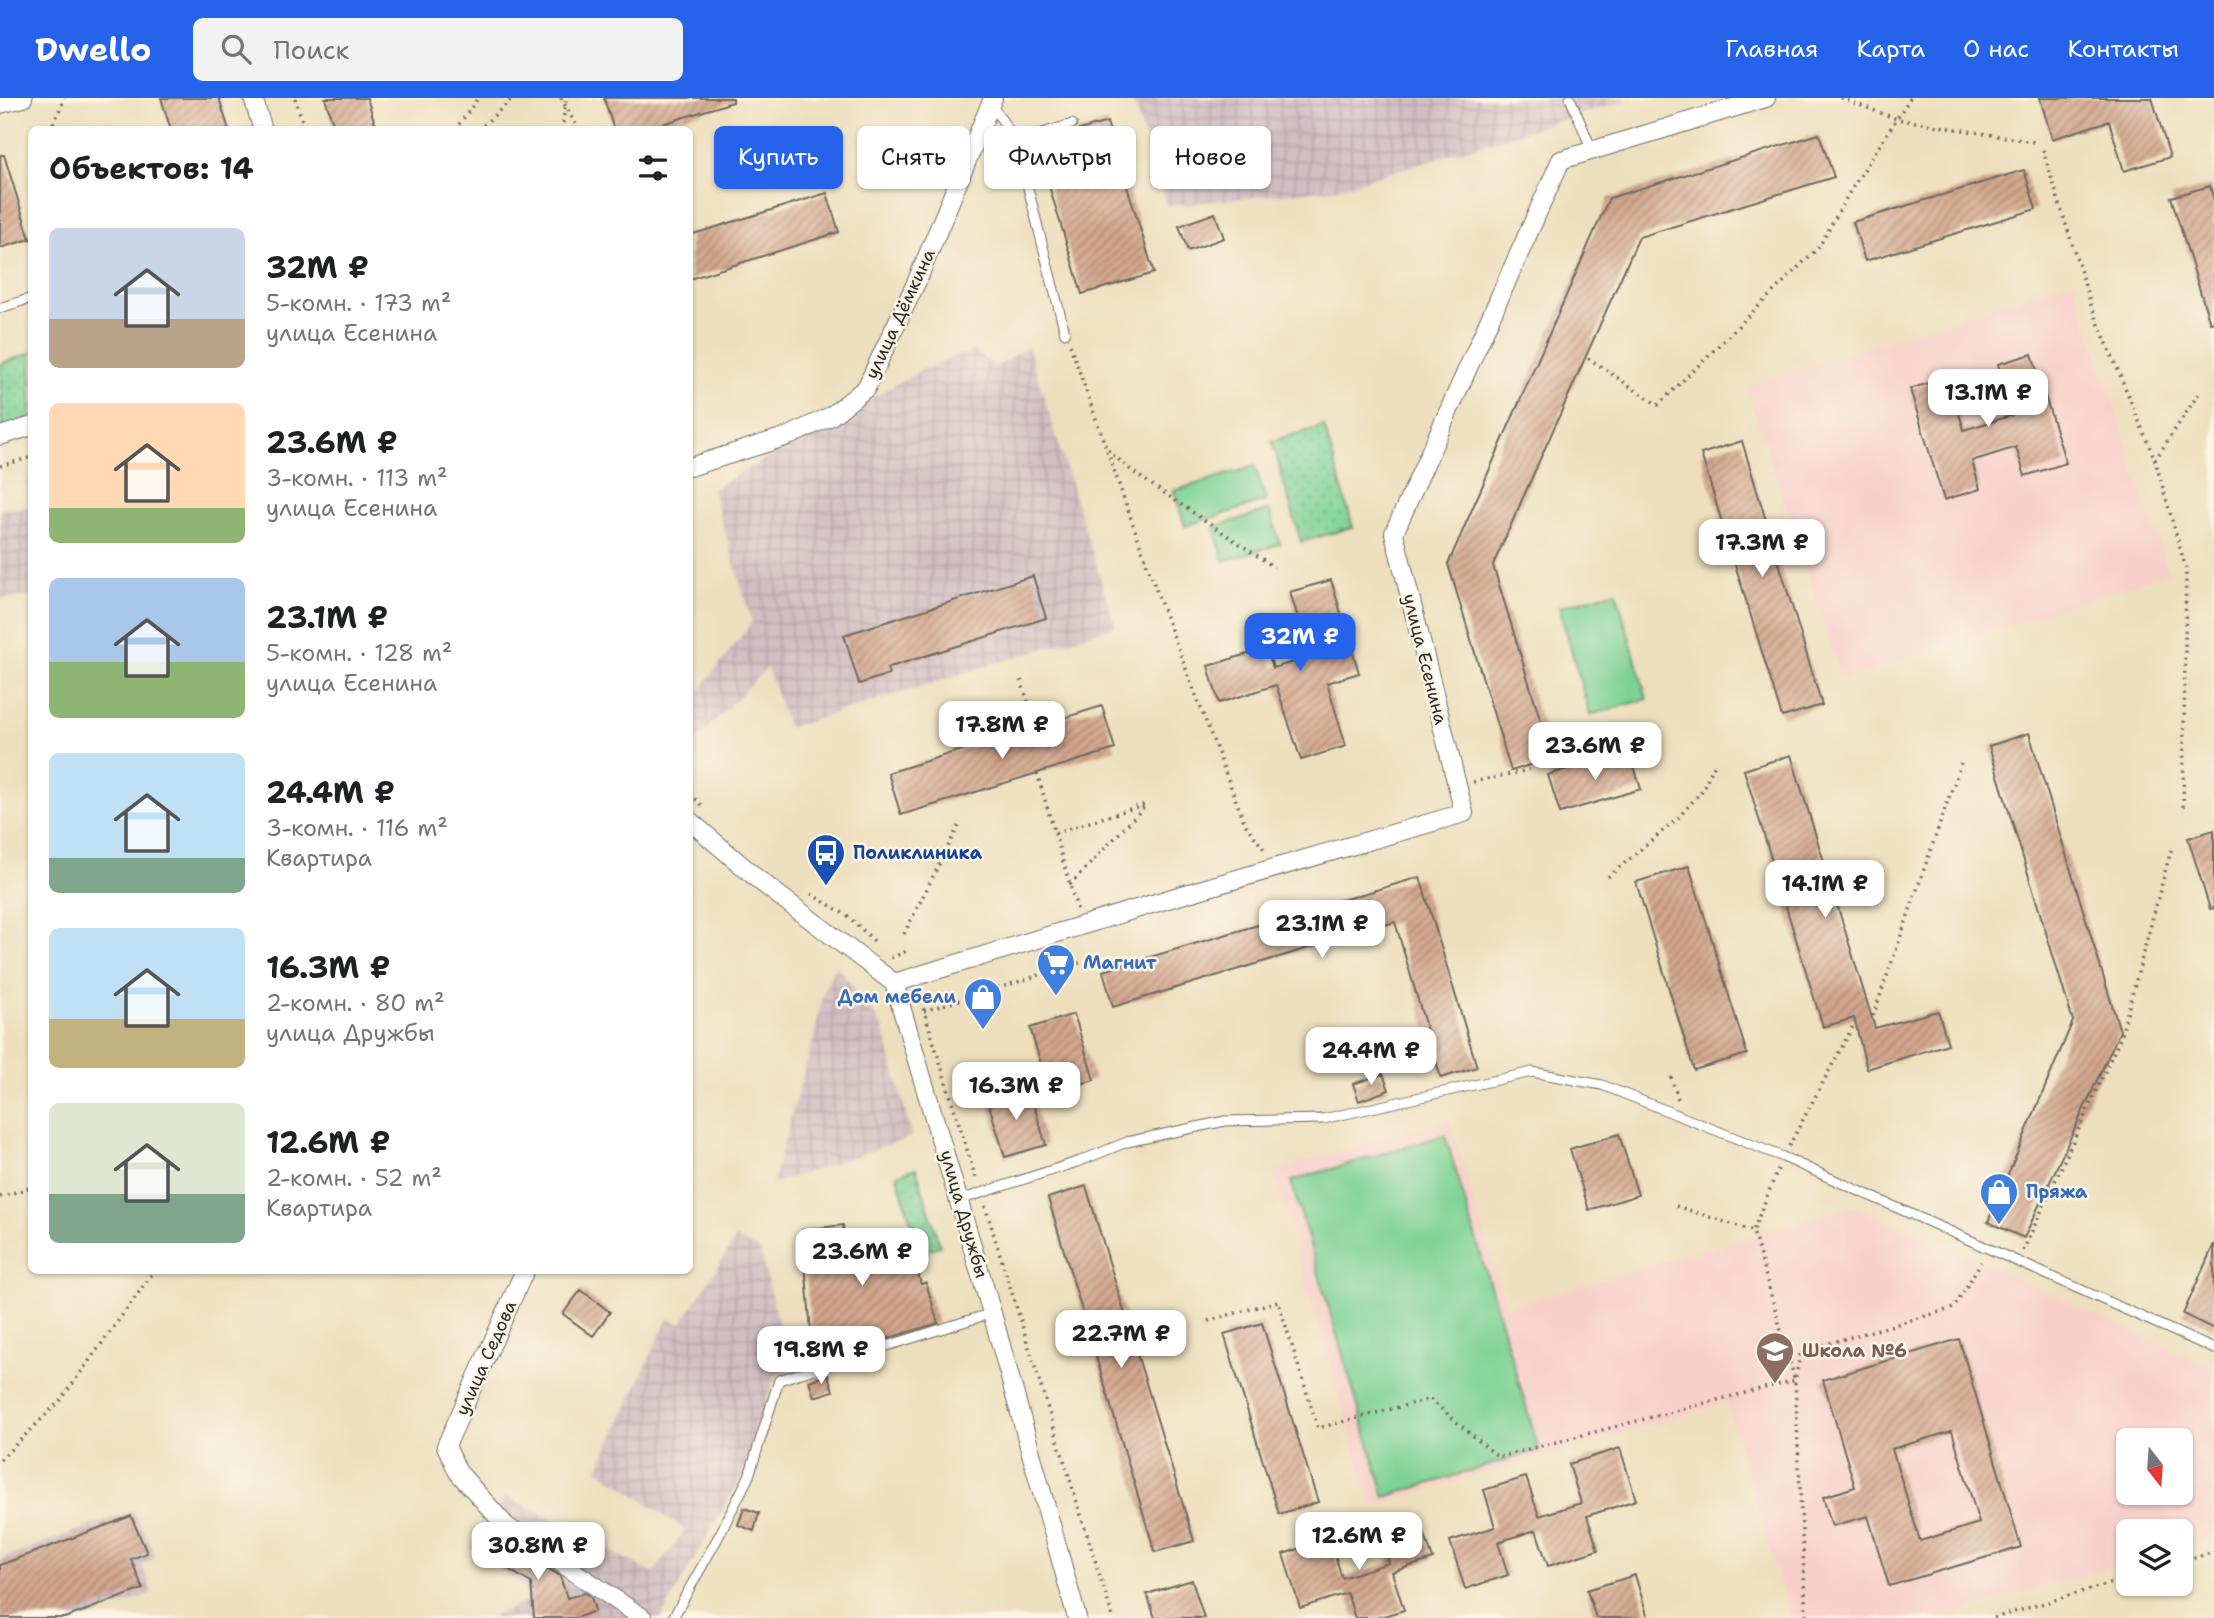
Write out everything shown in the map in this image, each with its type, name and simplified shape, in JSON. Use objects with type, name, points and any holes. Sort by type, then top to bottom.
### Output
[{"type":"street","points":[[0,104],[23,98]]},
{"type":"street","points":[[253,98],[262,126]]},
{"type":"street","name":"улица Есенина","points":[[894,983],[1464,813],[1394,533],[1561,160],[1766,98]]},
{"type":"street","name":"улица Дёмкина","points":[[693,466],[791,435],[831,416],[866,387],[917,281],[992,101]]},
{"type":"street","points":[[0,436],[28,427]]},
{"type":"street","points":[[693,824],[760,881],[894,983]]},
{"type":"street","name":"улица Дружбы","points":[[894,983],[960,1200],[1077,1618]]},
{"type":"street","name":"улица Седова","points":[[523,1274],[446,1446],[458,1472],[506,1526],[643,1618]]},
{"type":"lane","points":[[1570,98],[1592,150]]},
{"type":"lane","points":[[992,101],[1007,126]]},
{"type":"lane","points":[[1065,126],[1072,124]]},
{"type":"lane","points":[[1028,189],[1066,333]]},
{"type":"lane","points":[[0,308],[28,299]]},
{"type":"lane","points":[[960,1200],[1139,1139],[1225,1121],[1323,1119],[1532,1072],[1602,1085],[1685,1117],[1783,1157],[2214,1349]]},
{"type":"lane","points":[[673,1618],[749,1476],[779,1380],[992,1313]]},
{"type":"path","points":[[52,126],[65,98]]},
{"type":"path","points":[[295,98],[304,126]]},
{"type":"path","points":[[458,126],[478,98]]},
{"type":"path","points":[[482,126],[513,98]]},
{"type":"path","points":[[561,98],[577,126]]},
{"type":"path","points":[[562,126],[566,98]]},
{"type":"path","points":[[1841,98],[1897,119],[2034,142]]},
{"type":"path","points":[[1588,358],[1658,405],[1819,247],[1849,193],[1910,98]]},
{"type":"path","points":[[2043,150],[2091,305],[2155,460],[2186,569],[2183,813]]},
{"type":"path","points":[[1066,333],[1160,601],[1245,824],[1278,867]]},
{"type":"path","points":[[2155,460],[2201,390]]},
{"type":"path","points":[[1106,449],[1133,472],[1274,567]]},
{"type":"path","points":[[0,466],[28,458]]},
{"type":"path","points":[[1021,680],[1036,727]]},
{"type":"path","points":[[1608,877],[1676,820],[1701,792],[1717,762]]},
{"type":"path","points":[[1873,1016],[1961,763]]},
{"type":"path","points":[[1457,785],[1533,769]]},
{"type":"path","points":[[1037,773],[1082,925]]},
{"type":"path","points":[[1055,833],[1147,804],[1070,885]]},
{"type":"path","points":[[904,934],[960,823]]},
{"type":"path","points":[[2018,1261],[2122,1036],[2171,850]]},
{"type":"path","points":[[891,958],[909,950]]},
{"type":"path","points":[[924,1011],[1082,962]]},
{"type":"path","points":[[1806,1618],[1795,1380],[1754,1231],[1783,1157],[1853,1026]]},
{"type":"path","points":[[1671,1077],[1685,1117]]},
{"type":"path","points":[[0,1197],[28,1188]]},
{"type":"path","points":[[1675,1206],[1754,1231]]},
{"type":"path","points":[[1795,1380],[1801,1351],[1954,1308],[1989,1248]]},
{"type":"path","points":[[0,1460],[60,1401],[152,1274]]},
{"type":"path","points":[[1208,1321],[1278,1301],[1318,1428],[1430,1399],[1498,1457],[1795,1380]]},
{"type":"path","points":[[2193,1558],[2214,1552]]},
{"type":"path","points":[[1994,1618],[2116,1582]]},
{"type":"shaded area","points":[[1132,98],[1633,98],[1339,188],[1167,206],[1161,189],[1271,189],[1271,126],[1150,126],[1150,154]]},
{"type":"shaded area","points":[[2073,280],[2169,573],[1842,680],[1746,387]]},
{"type":"shaded area","points":[[1028,346],[1115,626],[788,728],[767,667],[693,744],[693,699],[752,622],[712,489],[921,370],[973,350],[996,367]]},
{"type":"shaded area","points":[[28,507],[28,596],[0,599],[0,510]]},
{"type":"shaded area","points":[[836,965],[883,1027],[912,1137],[772,1184],[815,1033],[824,989]]},
{"type":"shaded area","name":"Школа №6","points":[[1450,1119],[1506,1308],[1854,1206],[2214,1368],[2214,1536],[2193,1542],[2193,1519],[2116,1519],[2116,1566],[1937,1618],[1790,1618],[1726,1402],[1372,1507],[1273,1171]]},
{"type":"shaded area","points":[[736,1238],[760,1251],[790,1370],[776,1374],[743,1474],[661,1618],[488,1618],[527,1602],[525,1588],[471,1547],[506,1496],[653,1573],[685,1530],[598,1469],[668,1318],[681,1324]]},
{"type":"shaded area","points":[[133,1510],[156,1557],[142,1565],[152,1593],[89,1618],[0,1618],[0,1559]]},
{"type":"green space","points":[[28,354],[28,419],[2,429],[0,364]]},
{"type":"green space","points":[[1324,426],[1353,527],[1301,542],[1272,441]]},
{"type":"green space","points":[[1255,466],[1266,501],[1185,526],[1174,491]]},
{"type":"green space","points":[[1270,510],[1280,544],[1224,561],[1214,527]]},
{"type":"green space","points":[[1616,591],[1647,699],[1590,715],[1559,607]]},
{"type":"green space","points":[[1445,1135],[1539,1450],[1385,1497],[1291,1181]]},
{"type":"green space","points":[[916,1168],[940,1246],[920,1252],[897,1175]]},
{"type":"building","points":[[161,98],[219,98],[228,126],[170,126]]},
{"type":"building","points":[[325,98],[367,98],[376,126],[334,126]]},
{"type":"building","points":[[604,98],[733,98],[733,102],[656,126],[613,126]]},
{"type":"building","points":[[2040,98],[2152,98],[2170,157],[2124,171],[2109,121],[2052,139]]},
{"type":"building","points":[[1819,134],[1834,177],[1639,237],[1493,565],[1552,758],[1511,771],[1448,564],[1609,198]]},
{"type":"building","points":[[0,155],[4,155],[28,240],[0,248]]},
{"type":"building","points":[[2024,170],[2036,209],[1865,261],[1853,222]]},
{"type":"building","points":[[2210,186],[2214,200],[2214,322],[2210,323],[2171,197]]},
{"type":"building","points":[[1050,189],[1128,189],[1154,273],[1082,294]]},
{"type":"building","points":[[827,193],[839,232],[693,278],[693,234]]},
{"type":"building","points":[[1215,213],[1224,238],[1188,251],[1179,226]]},
{"type":"building","points":[[2032,354],[2066,463],[2025,476],[2016,447],[1972,461],[1980,489],[1944,500],[1910,389],[1948,377],[1964,430],[2013,415],[1998,364]]},
{"type":"building","points":[[1742,441],[1822,705],[1782,717],[1701,454]]},
{"type":"building","points":[[1033,576],[1046,618],[887,668],[889,674],[859,684],[844,635]]},
{"type":"building","points":[[1331,580],[1359,673],[1327,683],[1346,746],[1301,760],[1276,685],[1219,703],[1208,666],[1267,648],[1273,668],[1310,657],[1290,592]]},
{"type":"building","points":[[1102,706],[1115,749],[901,815],[888,773]]},
{"type":"building","points":[[2029,733],[2120,1031],[2024,1238],[1988,1222],[2073,1021],[1989,746]]},
{"type":"building","points":[[1629,750],[1641,789],[1560,813],[1548,775]]},
{"type":"building","points":[[1791,755],[1875,1028],[1938,1011],[1948,1044],[1867,1069],[1854,1018],[1823,1027],[1744,770]]},
{"type":"building","points":[[2214,830],[2214,908],[2210,909],[2188,838]]},
{"type":"building","points":[[1689,866],[1747,1054],[1694,1070],[1636,882]]},
{"type":"building","points":[[1420,877],[1477,1067],[1441,1078],[1395,922],[1113,1007],[1103,971]]},
{"type":"building","points":[[1074,1014],[1094,1080],[1050,1094],[1030,1028]]},
{"type":"building","points":[[1383,1074],[1389,1090],[1359,1101],[1353,1084]]},
{"type":"building","points":[[1028,1086],[1046,1145],[1005,1157],[987,1098]]},
{"type":"building","points":[[1619,1134],[1638,1195],[1589,1210],[1570,1149]]},
{"type":"building","points":[[1086,1186],[1194,1541],[1155,1552],[1048,1198]]},
{"type":"building","points":[[843,1225],[844,1239],[878,1233],[882,1254],[910,1246],[921,1284],[926,1283],[938,1323],[863,1346],[861,1337],[812,1342],[802,1230]]},
{"type":"building","points":[[2214,1244],[2214,1329],[2183,1314]]},
{"type":"building","points":[[581,1290],[610,1312],[593,1336],[563,1314]]},
{"type":"building","points":[[1262,1323],[1318,1502],[1279,1514],[1224,1334]]},
{"type":"building","points":[[1959,1339],[2021,1547],[1889,1586],[1868,1516],[1832,1526],[1823,1497],[1855,1487],[1823,1380]],"holes":[[[1952,1431],[1979,1523],[1920,1541],[1892,1449]]]},
{"type":"building","points":[[828,1375],[833,1391],[814,1397],[809,1381]]},
{"type":"building","points":[[1620,1448],[1636,1500],[1587,1516],[1598,1550],[1548,1566],[1536,1530],[1498,1542],[1508,1575],[1465,1589],[1450,1541],[1495,1527],[1484,1490],[1526,1477],[1539,1516],[1581,1503],[1569,1464]]},
{"type":"building","points":[[744,1508],[759,1513],[754,1531],[738,1525]]},
{"type":"building","points":[[1418,1515],[1433,1559],[1392,1572],[1404,1610],[1377,1618],[1355,1618],[1347,1593],[1300,1608],[1283,1554],[1330,1539],[1342,1578],[1389,1563],[1378,1528]]},
{"type":"building","points":[[131,1516],[147,1553],[131,1559],[143,1589],[65,1618],[0,1618],[0,1565]]},
{"type":"building","points":[[489,1532],[560,1576],[567,1598],[585,1593],[591,1597],[595,1611],[576,1618],[534,1618],[531,1583],[477,1550]]},
{"type":"building","points":[[1635,1575],[1648,1618],[1596,1618],[1587,1590]]},
{"type":"building","points":[[1192,1580],[1204,1618],[1155,1618],[1147,1594]]},
{"type":"place","name":"Поликлиника","points":[[826,887]]},
{"type":"place","name":"Магнит","points":[[1056,997]]},
{"type":"place","name":"Дом мебели","points":[[983,1031]]},
{"type":"place","name":"Пряжа","points":[[1999,1226]]},
{"type":"place","name":"Школа №6","points":[[1775,1385]]}]
